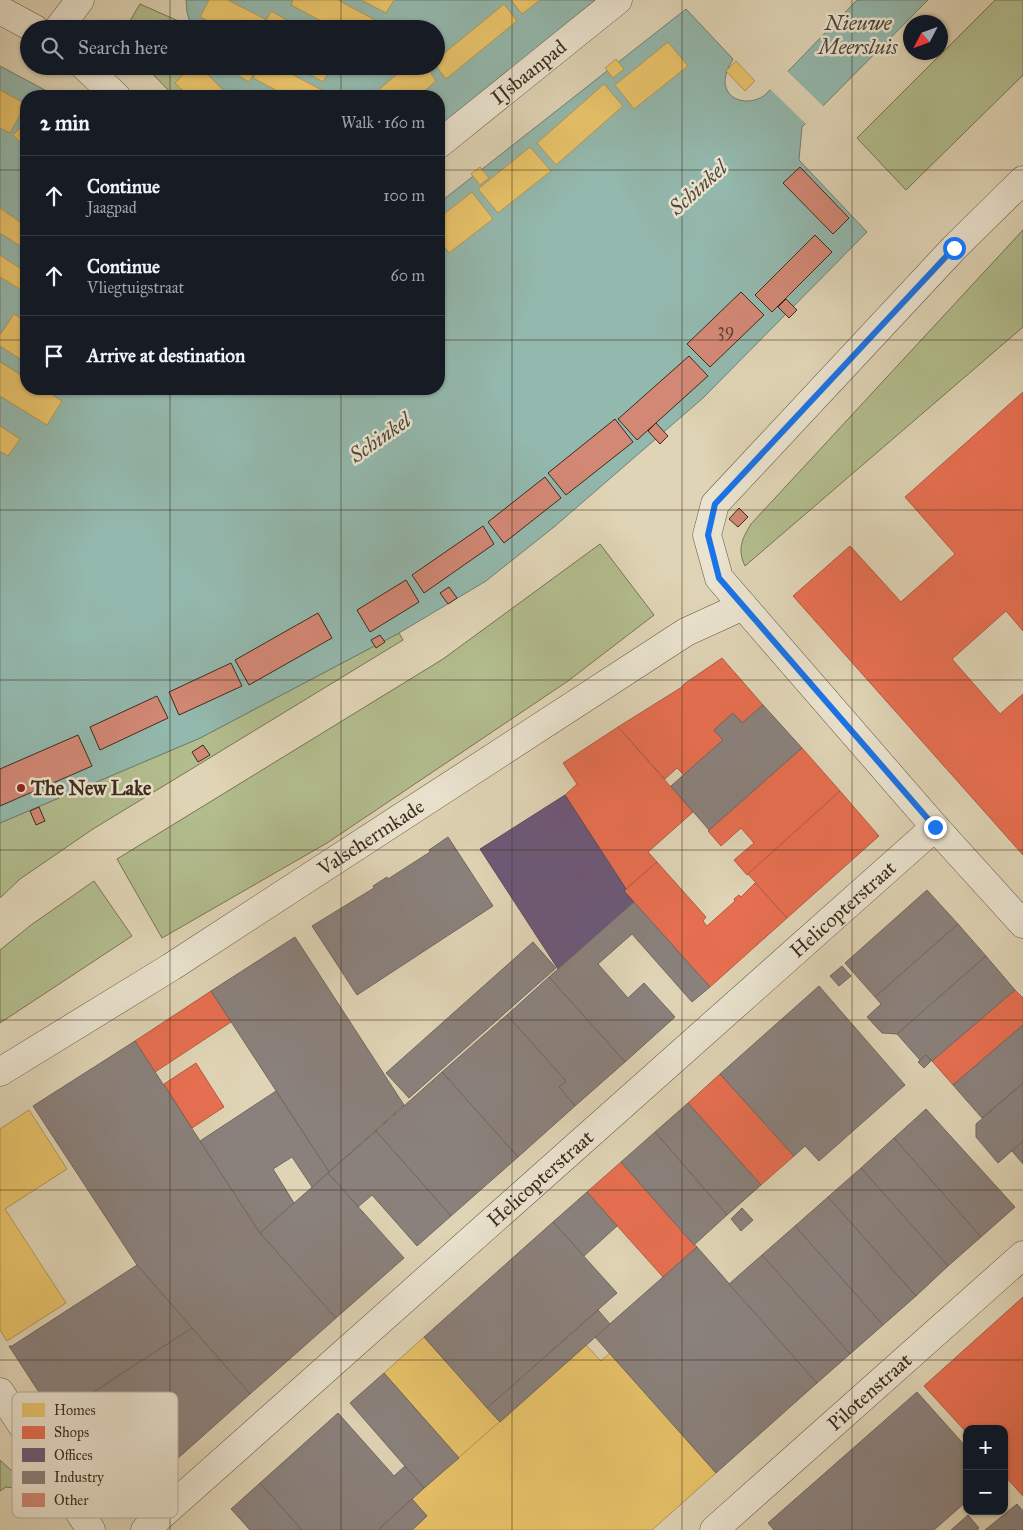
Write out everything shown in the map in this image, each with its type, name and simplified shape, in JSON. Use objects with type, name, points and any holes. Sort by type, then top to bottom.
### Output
[{"type":"street","points":[[65,20],[80,0]]},
{"type":"street","name":"IJsbaanpad","points":[[445,139],[618,0]]},
{"type":"street","points":[[0,10],[20,21]]},
{"type":"street","points":[[94,75],[110,90]]},
{"type":"street","points":[[1023,180],[954,248],[715,504],[708,535],[719,578],[935,827],[1023,924]]},
{"type":"street","name":"Valschermkade","points":[[0,1072],[171,967],[686,632],[743,606]]},
{"type":"street","name":"Helicopterstraat","points":[[178,1501],[935,827]]},
{"type":"street","name":"Pilotenstraat","points":[[714,1530],[1023,1255]]},
{"type":"street","points":[[0,1392],[12,1410]]},
{"type":"street","points":[[83,1518],[91,1530]]},
{"type":"street","name":"Helicopterstraat","points":[[145,1530],[158,1518]]},
{"type":"green space","points":[[995,0],[1023,0],[1023,75],[906,190],[857,138],[935,60],[948,60],[948,47]]},
{"type":"green space","points":[[140,4],[176,20],[130,20]]},
{"type":"green space","points":[[154,75],[194,75],[189,90],[168,90]]},
{"type":"green space","points":[[1023,230],[1023,327],[745,566],[741,549],[745,534],[751,524]]},
{"type":"green space","points":[[600,544],[654,615],[568,681],[327,843],[162,938],[117,859],[443,659]]},
{"type":"green space","points":[[399,633],[403,640],[93,829],[20,879],[0,898],[0,823],[200,738]]},
{"type":"green space","points":[[94,881],[132,936],[0,1023],[0,950],[31,925]]},
{"type":"green space","points":[[0,1460],[12,1471],[12,1488],[6,1487],[0,1491]]},
{"type":"water","points":[[186,0],[605,0],[445,127],[445,90],[189,90],[194,75],[445,75],[445,20],[189,20]]},
{"type":"water","points":[[857,0],[928,0],[913,15],[903,15],[903,25],[802,127],[799,160],[867,232],[703,398],[554,527],[486,581],[399,633],[200,738],[0,823],[0,66],[45,90],[20,90],[20,395],[445,395],[445,198],[686,9],[733,59],[725,82],[730,94],[735,98],[748,101],[761,98]]},
{"type":"pier","points":[[786,70],[824,107],[806,124],[769,88]]},
{"type":"building: Homes","points":[[209,0],[228,0],[265,19],[206,20],[200,17]]},
{"type":"building: Homes","points":[[293,0],[338,0],[375,20],[319,20],[291,5]]},
{"type":"building: Homes","points":[[361,0],[394,0],[386,13]]},
{"type":"building: Homes","points":[[511,0],[540,0],[522,14]]},
{"type":"building: Homes","points":[[504,4],[517,21],[446,79],[443,75],[445,75],[445,53]]},
{"type":"building: Homes","points":[[271,11],[286,20],[266,20]]},
{"type":"building: Homes","points":[[668,42],[688,66],[634,109],[615,85]]},
{"type":"building: Homes","points":[[616,59],[624,69],[613,78],[605,68]]},
{"type":"building: Homes","points":[[736,61],[755,81],[745,91],[726,71]]},
{"type":"building: Homes","points":[[183,75],[208,75],[223,90],[182,90],[175,83]]},
{"type":"building: Homes","points":[[237,75],[253,75],[249,82]]},
{"type":"building: Homes","points":[[255,75],[293,75],[322,90],[276,90],[253,78]]},
{"type":"building: Homes","points":[[311,75],[327,75],[323,82]]},
{"type":"building: Homes","points":[[396,75],[432,75],[436,81],[426,90],[379,90]]},
{"type":"building: Homes","points":[[604,84],[623,106],[556,165],[537,143]]},
{"type":"building: Homes","points":[[0,90],[20,101],[20,115],[10,133],[0,128]]},
{"type":"building: Homes","points":[[20,128],[20,143],[13,135]]},
{"type":"building: Homes","points":[[530,147],[551,171],[498,213],[478,189]]},
{"type":"building: Homes","points":[[480,167],[489,178],[480,185],[471,174]]},
{"type":"building: Homes","points":[[472,192],[493,219],[449,253],[445,247],[445,213]]},
{"type":"building: Homes","points":[[0,208],[20,222],[20,246],[0,233]]},
{"type":"building: Homes","points":[[0,255],[20,268],[20,289],[0,277]]},
{"type":"building: Homes","points":[[14,314],[20,318],[20,359],[0,346],[0,335]]},
{"type":"building: Homes","points":[[0,362],[20,374],[20,395],[52,395],[62,401],[47,425],[0,396]]},
{"type":"building: Homes","points":[[0,426],[20,439],[8,456],[0,451]]},
{"type":"building: Homes","points":[[29,1110],[67,1169],[5,1209],[66,1303],[7,1341],[0,1330],[0,1129]]},
{"type":"building: Homes","points":[[424,1337],[500,1422],[459,1458],[384,1373]]},
{"type":"building: Homes","points":[[586,1345],[601,1361],[610,1353],[716,1473],[652,1530],[412,1530],[427,1516],[412,1499]]},
{"type":"building: Shops","points":[[1023,392],[1023,631],[1006,611],[952,659],[1000,714],[1023,694],[1023,855],[793,596],[850,546],[901,602],[955,554],[905,497]]},
{"type":"building: Shops","points":[[722,658],[763,705],[742,723],[733,713],[714,730],[723,740],[684,775],[677,768],[665,779],[618,727],[682,687]]},
{"type":"building: Shops","points":[[618,727],[693,812],[648,852],[657,862],[626,889],[565,795],[577,784],[563,763]]},
{"type":"building: Shops","points":[[802,748],[840,791],[747,875],[734,860],[754,843],[741,828],[721,846],[708,831]]},
{"type":"building: Shops","points":[[840,791],[879,836],[787,918],[748,874]]},
{"type":"building: Shops","points":[[657,862],[706,917],[703,921],[707,926],[735,901],[734,899],[739,895],[741,897],[755,883],[787,918],[710,987],[624,891]]},
{"type":"building: Shops","points":[[1015,990],[1023,998],[1023,1025],[953,1085],[932,1061]]},
{"type":"building: Shops","points":[[211,991],[231,1022],[155,1072],[135,1041]]},
{"type":"building: Shops","points":[[196,1063],[224,1107],[192,1128],[164,1084]]},
{"type":"building: Shops","points":[[720,1074],[794,1156],[761,1185],[688,1103]]},
{"type":"building: Shops","points":[[621,1162],[697,1247],[663,1277],[587,1192]]},
{"type":"building: Shops","points":[[1023,1297],[1023,1496],[1008,1479],[1008,1425],[963,1425],[963,1429],[924,1386]]},
{"type":"building: Offices","points":[[565,795],[626,889],[624,891],[634,902],[558,969],[480,849]]},
{"type":"building: Industry","points":[[763,705],[802,748],[709,830],[671,786],[723,740],[714,730],[733,713],[742,723]]},
{"type":"building: Industry","points":[[448,837],[493,906],[357,995],[312,926],[374,888],[373,886],[387,877],[388,879],[430,852],[429,850]]},
{"type":"building: Industry","points":[[927,890],[958,924],[875,997],[845,963]]},
{"type":"building: Industry","points":[[634,902],[710,987],[692,1002],[632,934],[598,964],[628,998],[644,983],[675,1017],[625,1062],[549,977]]},
{"type":"building: Industry","points":[[958,924],[986,956],[897,1034],[882,1033],[867,1017],[881,1004],[875,997]]},
{"type":"building: Industry","points":[[295,937],[404,1105],[329,1172],[211,991]]},
{"type":"building: Industry","points":[[533,942],[556,968],[409,1098],[386,1073]]},
{"type":"building: Industry","points":[[986,956],[1015,990],[932,1061],[926,1055],[920,1060],[897,1034]]},
{"type":"building: Industry","points":[[842,966],[851,976],[839,986],[830,976]]},
{"type":"building: Industry","points":[[549,977],[625,1062],[575,1106],[559,1087],[566,1081],[507,1015]]},
{"type":"building: Industry","points":[[819,986],[905,1085],[819,1161],[805,1146],[794,1156],[720,1074]]},
{"type":"building: Industry","points":[[507,1015],[566,1081],[559,1087],[575,1106],[518,1157],[442,1072]]},
{"type":"building: Industry","points":[[1023,1025],[1023,1083],[982,1118],[953,1085]]},
{"type":"building: Industry","points":[[135,1041],[260,1233],[336,1318],[250,1394],[137,1265],[33,1106]]},
{"type":"building: Industry","points":[[926,1055],[931,1061],[924,1068],[918,1062]]},
{"type":"building: Industry","points":[[442,1072],[518,1157],[451,1216],[376,1131]]},
{"type":"building: Industry","points":[[1023,1083],[1023,1141],[998,1163],[976,1137],[976,1124]]},
{"type":"building: Industry","points":[[276,1091],[329,1172],[312,1187],[292,1157],[273,1169],[294,1203],[260,1233],[200,1141]]},
{"type":"building: Industry","points":[[688,1103],[761,1185],[727,1215],[655,1132]]},
{"type":"building: Industry","points":[[926,1109],[1015,1207],[981,1237],[894,1138]]},
{"type":"building: Industry","points":[[376,1131],[451,1216],[417,1246],[372,1195],[358,1207],[328,1173]]},
{"type":"building: Industry","points":[[655,1132],[727,1215],[694,1245],[621,1162]]},
{"type":"building: Industry","points":[[894,1138],[981,1237],[948,1266],[861,1168]]},
{"type":"building: Industry","points":[[1023,1141],[1023,1164],[1012,1151]]},
{"type":"building: Industry","points":[[861,1168],[948,1266],[916,1296],[828,1197]]},
{"type":"building: Industry","points":[[328,1173],[404,1258],[336,1318],[260,1233]]},
{"type":"building: Industry","points":[[587,1192],[617,1226],[584,1256],[553,1222]]},
{"type":"building: Industry","points":[[828,1197],[916,1296],[883,1325],[795,1226]]},
{"type":"building: Industry","points":[[742,1208],[753,1220],[741,1231],[731,1219]]},
{"type":"building: Industry","points":[[553,1222],[617,1293],[487,1408],[424,1337]]},
{"type":"building: Industry","points":[[795,1226],[883,1325],[850,1354],[762,1255]]},
{"type":"building: Industry","points":[[697,1247],[817,1383],[716,1473],[595,1337]]},
{"type":"building: Industry","points":[[762,1255],[850,1354],[817,1383],[729,1284]]},
{"type":"building: Industry","points":[[137,1265],[192,1328],[93,1392],[39,1392],[9,1346],[12,1346]]},
{"type":"building: Industry","points":[[598,1310],[610,1324],[500,1422],[487,1408]]},
{"type":"building: Industry","points":[[192,1328],[250,1394],[178,1458],[178,1392],[93,1392]]},
{"type":"building: Industry","points":[[384,1373],[459,1458],[424,1488],[350,1403]]},
{"type":"building: Industry","points":[[917,1392],[963,1444],[963,1505],[934,1530],[774,1530],[768,1523]]},
{"type":"building: Industry","points":[[338,1413],[394,1476],[405,1466],[424,1488],[378,1530],[302,1530],[260,1483]]},
{"type":"building: Industry","points":[[260,1483],[302,1530],[250,1530],[231,1509]]},
{"type":"building: Industry","points":[[412,1499],[427,1516],[412,1530],[378,1530]]},
{"type":"building: Industry","points":[[1017,1504],[1023,1511],[1023,1530],[985,1530],[1003,1515],[1008,1515],[1008,1511]]},
{"type":"building: Industry","points":[[968,1515],[979,1528],[977,1530],[951,1530]]},
{"type":"building: Other","points":[[800,167],[849,218],[833,234],[783,183]]},
{"type":"building: Other","points":[[815,235],[832,252],[772,312],[755,295]]},
{"type":"building: Other","points":[[741,292],[764,315],[710,367],[687,344]]},
{"type":"building: Other","points":[[786,299],[797,310],[789,318],[778,307]]},
{"type":"building: Other","points":[[689,356],[708,376],[637,440],[618,419]]},
{"type":"building: Other","points":[[615,419],[633,442],[566,495],[548,473]]},
{"type":"building: Other","points":[[656,423],[668,436],[660,444],[648,431]]},
{"type":"building: Other","points":[[545,477],[561,498],[504,543],[488,522]]},
{"type":"building: Other","points":[[739,508],[748,517],[738,527],[729,519]]},
{"type":"building: Other","points":[[483,526],[494,544],[424,593],[412,575]]},
{"type":"building: Other","points":[[406,580],[419,602],[370,632],[357,610]]},
{"type":"building: Other","points":[[449,587],[457,598],[448,604],[440,593]]},
{"type":"building: Other","points":[[318,613],[332,638],[249,685],[235,660]]},
{"type":"building: Other","points":[[380,635],[385,642],[376,648],[371,640]]},
{"type":"building: Other","points":[[231,663],[242,686],[179,715],[169,692]]},
{"type":"building: Other","points":[[157,696],[168,718],[100,750],[90,727]]},
{"type":"building: Other","name":"The New Lake","points":[[78,735],[92,766],[0,806],[0,769]]},
{"type":"building: Other","points":[[203,745],[210,755],[198,762],[192,752]]},
{"type":"building: Other","points":[[39,807],[45,821],[36,825],[30,811]]},
{"type":"place","name":"The New Lake","points":[[21,788]]},
{"type":"route","points":[[935,827],[719,578],[708,535],[715,504],[954,248]]},
{"type":"water label","name":"Nieuwe Meersluis","points":[[858,35]]},
{"type":"water label","name":"Schinkel","points":[[698,188]]},
{"type":"water label","name":"Schinkel","points":[[380,438]]}]
